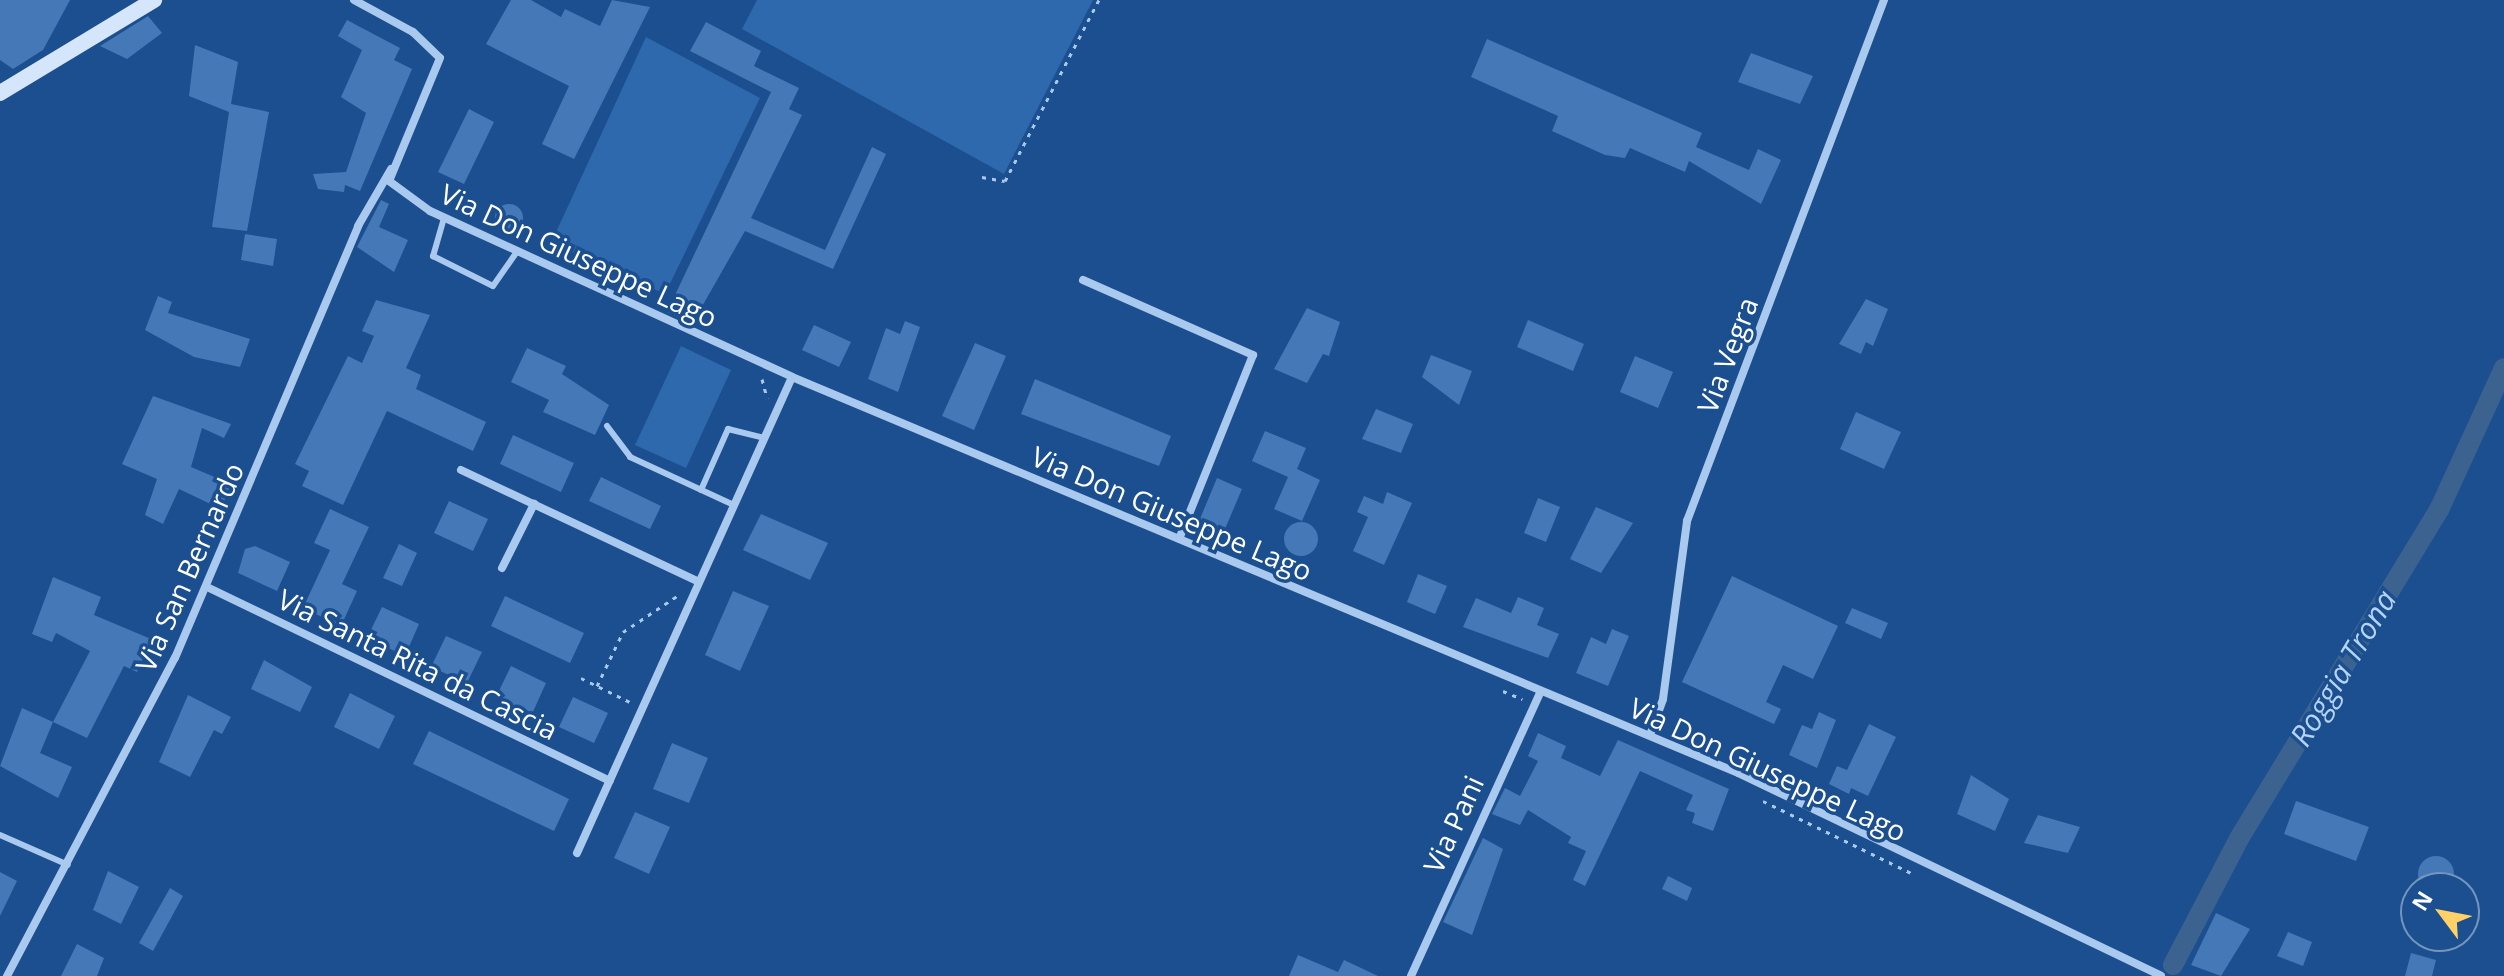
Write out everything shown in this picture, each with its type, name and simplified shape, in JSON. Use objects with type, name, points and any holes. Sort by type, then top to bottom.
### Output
[{"type":"street","points":[[0,93],[154,0]]},
{"type":"street","points":[[354,0],[423,39],[440,58],[392,167]]},
{"type":"street","name":"Via Vegra","points":[[1650,735],[1663,699],[1687,521],[1884,0]]},
{"type":"street","name":"Via Don Giuseppe Lago","points":[[392,167],[389,181],[444,218],[516,253],[792,377],[1540,693],[1650,735],[2161,976]]},
{"type":"street","name":"Via San Bernardo","points":[[7,976],[68,865],[207,587],[358,226],[392,167]]},
{"type":"street","points":[[1083,280],[1253,355],[1179,539]]},
{"type":"street","points":[[577,853],[792,377]]},
{"type":"street","points":[[461,470],[699,582]]},
{"type":"street","points":[[502,568],[534,504]]},
{"type":"street","name":"Via Santa Rita da Cascia","points":[[207,587],[610,781]]},
{"type":"street","name":"Via Pani","points":[[1411,976],[1540,693]]},
{"type":"lane","points":[[444,218],[433,256],[493,286],[516,253]]},
{"type":"lane","points":[[607,426],[630,457],[734,505]]},
{"type":"lane","points":[[701,490],[728,429],[763,438]]},
{"type":"lane","points":[[0,835],[68,865]]},
{"type":"path","points":[[982,177],[1005,181],[1099,0]]},
{"type":"path","points":[[757,375],[767,390],[762,411]]},
{"type":"path","points":[[597,686],[623,632],[677,596]]},
{"type":"path","points":[[581,678],[632,703]]},
{"type":"path","points":[[1499,689],[1533,704]]},
{"type":"path","points":[[1755,796],[1918,876]]},
{"type":"shaded area","points":[[757,0],[1093,0],[1004,174],[742,29]]},
{"type":"shaded area","points":[[646,37],[760,98],[665,294],[551,243]]},
{"type":"shaded area","points":[[681,346],[731,370],[686,468],[635,445]]},
{"type":"building","points":[[0,0],[70,0],[43,50],[13,69],[0,60]]},
{"type":"building","points":[[511,0],[531,0],[561,17],[565,9],[600,26],[612,0],[650,7],[574,159],[542,144],[569,86],[486,44]]},
{"type":"building","points":[[148,16],[162,33],[127,59],[100,46]]},
{"type":"building","points":[[347,20],[400,48],[394,60],[412,69],[360,191],[345,185],[344,192],[318,189],[313,174],[346,172],[366,113],[341,97],[362,50],[338,36]]},
{"type":"building","points":[[706,22],[761,51],[754,66],[799,88],[789,109],[802,115],[751,218],[825,250],[872,147],[886,154],[833,269],[745,231],[692,324],[667,312],[771,92],[690,51]]},
{"type":"building","points":[[1487,39],[1702,133],[1696,147],[1749,170],[1758,149],[1781,160],[1761,204],[1689,161],[1685,172],[1630,148],[1625,158],[1605,155],[1552,131],[1558,116],[1471,77]]},
{"type":"building","points":[[195,45],[238,62],[231,104],[269,112],[247,231],[212,227],[229,112],[189,96]]},
{"type":"building","points":[[1751,53],[1813,76],[1800,104],[1738,82]]},
{"type":"building","points":[[469,109],[494,122],[464,184],[438,172]]},
{"type":"building","points":[[381,200],[389,204],[379,227],[408,240],[394,272],[357,247]]},
{"type":"building","points":[[509,204],[519,208],[523,218],[519,228],[509,232],[499,228],[495,218],[499,208]]},
{"type":"building","points":[[245,234],[277,239],[273,266],[241,260]]},
{"type":"building","points":[[158,296],[172,302],[168,313],[250,339],[240,367],[194,357],[145,330]]},
{"type":"building","points":[[1866,299],[1888,309],[1873,346],[1866,342],[1861,354],[1839,344]]},
{"type":"building","points":[[376,300],[430,315],[406,368],[421,375],[416,389],[486,422],[473,451],[387,411],[343,505],[302,486],[309,471],[295,464],[348,356],[362,363],[374,336],[362,331]]},
{"type":"building","points":[[1307,308],[1340,322],[1329,356],[1323,354],[1307,383],[1274,369]]},
{"type":"building","points":[[1528,320],[1584,344],[1573,371],[1517,347]]},
{"type":"building","points":[[905,321],[920,327],[898,392],[868,379],[886,328],[900,334]]},
{"type":"building","points":[[814,325],[851,342],[839,367],[802,350]]},
{"type":"building","points":[[975,343],[1006,356],[974,430],[942,416]]},
{"type":"building","points":[[527,348],[566,366],[562,374],[609,405],[595,435],[543,412],[549,400],[511,382]]},
{"type":"building","points":[[1431,355],[1472,371],[1459,405],[1422,377]]},
{"type":"building","points":[[1635,356],[1673,372],[1658,408],[1620,392]]},
{"type":"building","points":[[1035,379],[1171,436],[1159,466],[1021,414]]},
{"type":"building","points":[[153,396],[231,424],[224,438],[202,428],[191,467],[231,484],[221,509],[179,489],[163,524],[145,515],[157,479],[122,464]]},
{"type":"building","points":[[1376,409],[1413,424],[1401,453],[1362,439]]},
{"type":"building","points":[[1856,412],[1901,432],[1884,469],[1840,449]]},
{"type":"building","points":[[1265,431],[1306,448],[1297,469],[1320,480],[1302,521],[1274,509],[1288,477],[1252,461]]},
{"type":"building","points":[[513,435],[574,463],[561,492],[500,464]]},
{"type":"building","points":[[601,477],[661,506],[650,529],[589,501]]},
{"type":"building","points":[[1217,478],[1242,489],[1222,536],[1197,526]]},
{"type":"building","points":[[1387,492],[1412,503],[1384,565],[1353,551],[1368,517],[1357,512],[1364,496],[1383,504]]},
{"type":"building","points":[[1538,498],[1560,507],[1546,542],[1524,533]]},
{"type":"building","points":[[449,501],[488,519],[473,551],[434,533]]},
{"type":"building","points":[[1596,507],[1633,523],[1601,573],[1570,559]]},
{"type":"building","points":[[330,509],[369,527],[342,584],[357,591],[341,626],[303,608],[330,550],[314,543]]},
{"type":"building","points":[[761,514],[828,543],[810,580],[743,550]]},
{"type":"building","points":[[1301,522],[1313,527],[1318,539],[1313,551],[1301,556],[1289,551],[1284,539],[1289,527]]},
{"type":"building","points":[[399,544],[417,553],[402,586],[383,578]]},
{"type":"building","points":[[255,546],[290,562],[277,591],[238,573],[245,549]]},
{"type":"building","points":[[1418,574],[1447,586],[1435,614],[1407,602]]},
{"type":"building","points":[[1732,576],[1838,626],[1813,679],[1783,665],[1766,702],[1781,709],[1774,724],[1682,682]]},
{"type":"building","points":[[53,577],[101,597],[94,615],[151,639],[137,672],[124,666],[87,738],[53,722],[90,651],[56,633],[52,642],[32,634]]},
{"type":"building","points":[[733,591],[769,606],[740,671],[705,655]]},
{"type":"building","points":[[505,596],[584,633],[570,663],[491,626]]},
{"type":"building","points":[[1518,597],[1544,608],[1537,625],[1559,634],[1548,658],[1463,627],[1476,598],[1511,613]]},
{"type":"building","points":[[382,607],[419,624],[405,656],[367,638]]},
{"type":"building","points":[[1852,608],[1888,623],[1881,639],[1845,623]]},
{"type":"building","points":[[1612,629],[1629,636],[1608,686],[1576,673],[1591,637],[1606,644]]},
{"type":"building","points":[[446,636],[482,652],[467,683],[431,667]]},
{"type":"building","points":[[264,660],[312,687],[300,712],[251,689]]},
{"type":"building","points":[[511,666],[546,683],[532,714],[496,697]]},
{"type":"building","points":[[350,693],[395,716],[379,749],[334,727]]},
{"type":"building","points":[[188,695],[231,717],[222,734],[214,730],[190,777],[159,762]]},
{"type":"building","points":[[573,697],[608,713],[594,743],[559,727]]},
{"type":"building","points":[[22,708],[53,722],[40,753],[72,767],[58,798],[0,766]]},
{"type":"building","points":[[1819,712],[1836,720],[1817,768],[1789,755],[1802,725],[1812,729]]},
{"type":"building","points":[[1869,724],[1896,737],[1868,796],[1851,788],[1849,794],[1829,784],[1837,766],[1847,770]]},
{"type":"building","points":[[429,731],[569,799],[554,831],[413,764]]},
{"type":"building","points":[[1538,733],[1566,746],[1561,758],[1600,776],[1618,740],[1729,789],[1713,831],[1692,823],[1695,813],[1686,810],[1693,795],[1640,771],[1585,886],[1573,880],[1586,851],[1568,843],[1571,837],[1528,810],[1520,825],[1492,814],[1505,788],[1520,796],[1538,761],[1528,756]]},
{"type":"building","points":[[672,743],[708,758],[689,803],[653,789]]},
{"type":"building","points":[[1971,775],[2009,799],[1995,831],[1957,814]]},
{"type":"building","points":[[2296,801],[2369,827],[2356,861],[2284,834]]},
{"type":"building","points":[[635,812],[670,827],[649,874],[614,858]]},
{"type":"building","points":[[2038,815],[2080,827],[2068,853],[2024,843]]},
{"type":"building","points":[[1483,838],[1503,849],[1472,935],[1443,922]]},
{"type":"building","points":[[2436,856],[2452,867],[2453,872],[2419,872],[2424,862]]},
{"type":"building","points":[[108,871],[139,887],[121,924],[93,910]]},
{"type":"building","points":[[0,872],[17,881],[0,916]]},
{"type":"building","points":[[1668,876],[1692,888],[1687,901],[1662,889]]},
{"type":"building","points":[[170,888],[183,896],[153,951],[139,943]]},
{"type":"building","points":[[2216,913],[2250,929],[2221,976],[2191,965]]},
{"type":"building","points":[[2288,932],[2312,942],[2303,966],[2277,956]]},
{"type":"building","points":[[77,944],[104,958],[97,976],[61,976]]},
{"type":"building","points":[[2411,953],[2436,960],[2432,976],[2405,976]]},
{"type":"building","points":[[1298,955],[1338,972],[1344,960],[1378,976],[1289,976]]},
{"type":"waterway","name":"Roggia Trona","points":[[2173,965],[2240,837],[2439,510],[2504,368]]}]
